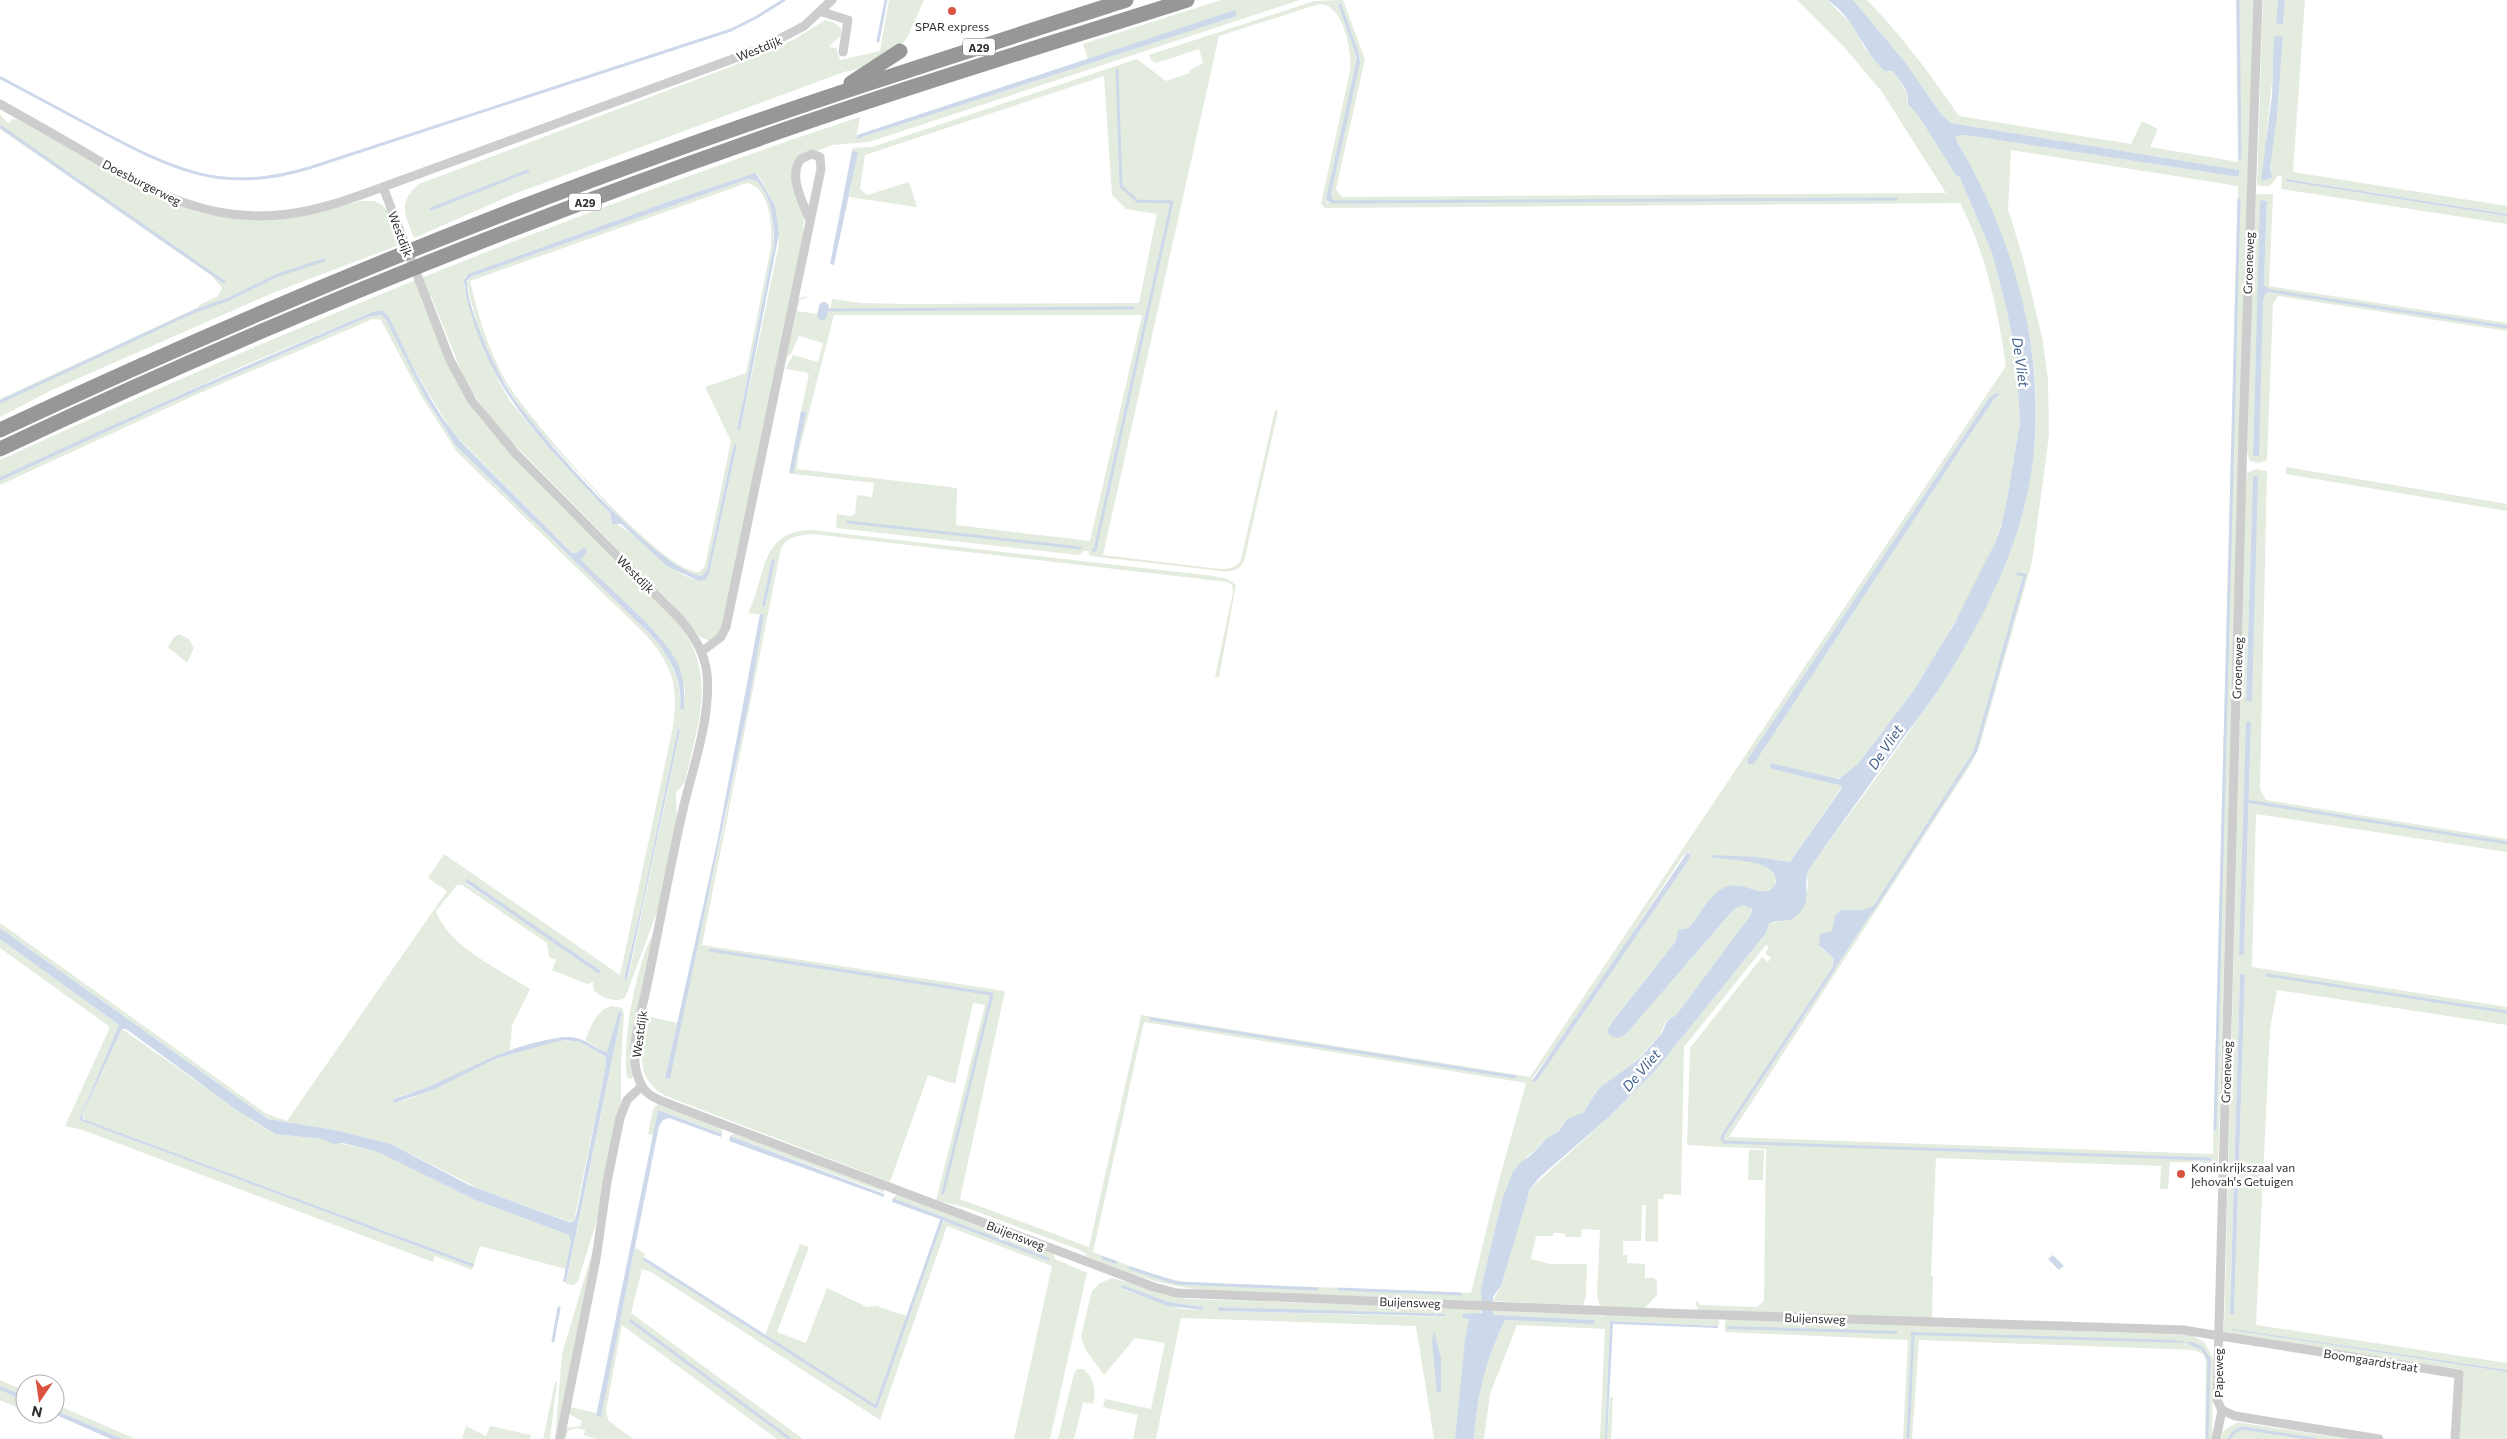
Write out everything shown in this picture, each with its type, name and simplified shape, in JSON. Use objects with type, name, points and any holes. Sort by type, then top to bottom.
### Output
[{"type":"highway","name":"A29","points":[[0,430],[207,336],[423,245],[640,163],[832,96],[1126,0]]},
{"type":"highway","name":"A29","points":[[0,449],[131,388],[328,303],[561,211],[829,115],[1187,0]]},
{"type":"highway","name":"A29","points":[[832,96],[900,51]]},
{"type":"street","name":"Westdijk","points":[[642,1086],[636,1065],[636,1041],[706,701],[707,674],[701,652],[679,618],[516,454],[488,422],[457,374],[426,300],[383,187],[760,49],[797,31],[822,12],[832,0]]},
{"type":"street","name":"Groeneweg","points":[[2218,1335],[2243,443],[2258,0]]},
{"type":"street","points":[[822,12],[848,20],[843,52]]},
{"type":"street","name":"Doesburgerweg","points":[[0,104],[144,186],[175,201],[210,212],[255,216],[290,214],[330,205],[383,187]]},
{"type":"street","points":[[701,652],[717,641],[726,628],[810,221],[821,164],[820,157],[812,154],[801,159],[796,171],[799,191],[810,221]]},
{"type":"street","points":[[560,1439],[595,1266],[606,1189],[620,1118],[627,1100],[642,1086]]},
{"type":"street","name":"Buijensweg","points":[[642,1086],[650,1094],[678,1107],[1170,1291],[1210,1296],[2183,1330],[2218,1335]]},
{"type":"street","name":"Papeweg","points":[[2216,1439],[2222,1410],[2217,1400],[2218,1335]]},
{"type":"street","name":"Boomgaardstraat","points":[[2218,1335],[2459,1374],[2455,1439]]},
{"type":"street","points":[[2222,1410],[2240,1418],[2379,1439]]},
{"type":"shaded area","points":[[889,0],[924,0],[908,36],[900,47],[867,67],[844,72],[514,194],[414,238],[406,215],[405,203],[419,184],[751,59],[795,39],[825,20],[835,23],[841,29],[841,35],[829,47],[836,48],[840,60],[880,51]]},
{"type":"shaded area","points":[[1221,0],[1300,0],[869,142],[832,145],[802,157],[795,164],[804,215],[803,236],[721,632],[710,641],[700,637],[671,603],[500,430],[473,393],[462,373],[431,296],[421,299],[475,412],[511,454],[678,623],[691,643],[698,662],[701,681],[699,720],[685,782],[676,793],[677,820],[660,904],[625,998],[613,1000],[605,998],[594,991],[593,982],[587,984],[552,970],[556,960],[549,957],[547,943],[462,885],[457,885],[436,911],[442,924],[463,946],[476,956],[530,989],[512,1025],[510,1050],[428,1087],[393,1099],[394,1103],[412,1098],[495,1059],[555,1042],[566,1040],[580,1042],[605,1056],[606,1064],[574,1221],[568,1221],[482,1190],[391,1144],[335,1130],[268,1119],[0,928],[0,923],[267,1114],[287,1121],[447,891],[428,878],[444,854],[620,975],[673,727],[675,712],[674,687],[667,665],[654,644],[644,633],[457,452],[420,394],[381,320],[373,319],[200,393],[0,485],[0,481],[163,406],[368,317],[381,315],[386,320],[432,409],[456,446],[651,635],[669,660],[677,678],[680,709],[684,709],[685,689],[659,637],[580,560],[587,551],[584,547],[577,553],[572,553],[453,433],[425,388],[383,311],[375,311],[243,366],[0,477],[0,460],[318,320],[425,276],[641,193],[860,117],[856,139],[1237,16],[1235,11],[1233,11],[1088,59],[1083,44]],"holes":[[[757,173],[775,205],[779,244],[740,431],[737,430],[774,244],[770,206],[762,187],[756,181],[748,179],[470,277],[467,283],[478,325],[464,287],[465,276],[468,274],[667,202]],[[747,183],[755,186],[765,200],[770,219],[771,247],[746,373],[705,387],[731,441],[705,566],[700,572],[682,566],[657,549],[627,522],[596,491],[539,426],[506,381],[494,357],[476,307],[470,281]],[[478,325],[502,379],[535,426],[632,531],[664,559],[687,572],[702,576],[707,570],[734,445],[737,445],[708,577],[699,581],[675,570],[633,535],[611,521],[610,513],[535,432],[510,401],[499,382]],[[678,728],[680,732],[628,979],[624,978],[642,903]],[[466,880],[601,971],[600,973],[465,883]]]},
{"type":"shaded area","points":[[1343,0],[1365,59],[1336,189],[1342,197],[1946,193],[1882,92],[1845,48],[1797,0],[1827,0],[1855,27],[1865,49],[1889,72],[1890,70],[1893,71],[1907,92],[1907,102],[1918,115],[1957,176],[1959,176],[1992,253],[2007,311],[2016,358],[2020,422],[2005,513],[1995,543],[1974,587],[1938,652],[1914,690],[1858,764],[1842,779],[1806,773],[1772,763],[1770,768],[1776,770],[1842,786],[1790,862],[1757,857],[1758,863],[1767,867],[1776,876],[1775,886],[1764,892],[1736,885],[1714,896],[1688,928],[1679,930],[1676,941],[1609,1025],[1619,1038],[1626,1034],[1734,909],[1744,905],[1751,908],[1750,916],[1677,1014],[1666,1021],[1660,1035],[1639,1058],[1595,1092],[1592,1103],[1584,1112],[1564,1122],[1558,1132],[1547,1138],[1517,1167],[1502,1200],[1481,1288],[1482,1301],[1215,1291],[1181,1287],[1133,1274],[1086,1256],[1080,1250],[967,1208],[936,1200],[985,1005],[973,1003],[955,1084],[928,1075],[890,1182],[666,1096],[655,1089],[648,1081],[642,1061],[647,1016],[677,1023],[665,1077],[719,847],[764,615],[748,613],[773,547],[782,538],[794,532],[811,530],[1214,576],[1227,579],[1236,585],[1219,677],[1215,677],[1233,592],[1232,585],[1227,582],[813,534],[791,539],[781,548],[702,945],[1005,991],[960,1199],[1089,1247],[1141,1015],[1530,1077],[2006,366],[1990,283],[1977,242],[1960,203],[1325,208],[1321,204],[1351,63],[1345,30],[1340,20],[1327,6],[1319,4],[1219,36],[1103,555],[1220,569],[1237,565],[1241,560],[1275,410],[1278,411],[1244,561],[1240,567],[1231,571],[1221,571],[1090,556],[1088,551],[1083,551],[1080,555],[836,528],[837,514],[850,516],[855,514],[857,495],[872,497],[874,483],[793,474],[805,412],[801,411],[809,375],[806,372],[785,369],[793,355],[818,362],[823,343],[799,336],[791,354],[786,358],[798,300],[802,297],[811,296],[800,300],[797,311],[824,315],[830,311],[832,299],[862,303],[907,304],[1139,303],[1157,214],[1126,209],[1112,195],[1104,76],[865,155],[860,189],[867,195],[909,182],[917,207],[849,197],[857,153],[852,151],[853,148],[872,147],[1137,59],[1166,81],[1190,73],[1190,70],[1203,63],[1199,49],[1156,63],[1151,60],[1149,55],[1314,1]],"holes":[[[1338,3],[1341,3],[1360,58],[1331,194],[1334,203],[1327,203],[1357,58]],[[834,315],[1142,315],[1090,541],[956,525],[957,488],[797,469],[798,455]],[[1999,393],[1999,396],[1993,401],[1969,436],[1754,764],[1748,764],[1747,760],[1989,398]],[[775,559],[765,607],[762,606]],[[1688,852],[1691,854],[1536,1082],[1532,1079],[1589,1000],[1682,857]],[[1144,1022],[1526,1083],[1494,1199],[1471,1293],[1184,1282],[1157,1276],[1093,1252]]]},
{"type":"shaded area","points":[[1853,0],[1867,0],[1880,14],[1916,56],[1959,116],[2131,144],[2142,121],[2158,129],[2150,147],[2238,162],[2236,0],[2254,0],[2218,1163],[2170,1162],[2168,1189],[2160,1189],[2161,1166],[1936,1158],[1931,1276],[1933,1276],[1932,1318],[1699,1310],[1696,1300],[1700,1305],[1757,1307],[1764,1301],[1766,1149],[1687,1145],[1690,1048],[1762,957],[1768,962],[1771,958],[1765,953],[1769,947],[1766,945],[1684,1047],[1681,1195],[1664,1194],[1663,1199],[1658,1199],[1658,1242],[1645,1241],[1646,1205],[1642,1205],[1641,1241],[1623,1241],[1623,1255],[1627,1255],[1627,1263],[1645,1264],[1645,1278],[1654,1278],[1657,1281],[1657,1295],[1645,1308],[1600,1306],[1597,1296],[1600,1230],[1582,1229],[1581,1237],[1565,1237],[1565,1233],[1553,1233],[1553,1236],[1536,1236],[1531,1259],[1550,1264],[1587,1264],[1586,1296],[1583,1305],[1493,1301],[1501,1286],[1526,1199],[1532,1187],[1609,1117],[1655,1071],[1766,933],[1769,924],[1796,917],[1808,888],[1807,876],[1809,869],[1927,705],[1963,648],[1994,588],[2018,525],[2033,461],[2035,374],[2025,317],[2009,261],[1970,165],[1956,140],[1956,136],[1965,135],[2239,177],[2239,170],[1951,123],[1941,114],[1905,62]],"holes":[[[2011,150],[2238,186],[2213,1154],[1729,1137],[1971,764],[1979,748],[2032,562],[2049,435],[2048,380],[2042,337],[2023,258],[2008,209]],[[1873,906],[1875,908],[1834,970],[1832,969],[1834,959],[1821,948],[1825,933],[1832,931],[1838,911],[1865,910]]]},
{"type":"shaded area","points":[[2263,0],[2278,0],[2276,24],[2283,25],[2285,0],[2305,0],[2293,172],[2507,206],[2507,214],[2286,179],[2507,216],[2507,224],[2281,189],[2282,176],[2277,176],[2274,182],[2269,185],[2257,185]],"holes":[[[2283,37],[2277,116],[2270,162],[2271,179],[2267,179],[2266,142],[2276,41],[2273,39]]]},
{"type":"shaded area","points":[[0,114],[8,123],[13,119],[19,120],[157,198],[203,214],[256,220],[307,215],[360,201],[374,201],[388,211],[399,245],[275,292],[52,390],[0,417],[0,399],[199,307],[199,305],[218,296],[222,288],[212,276],[0,129]]},
{"type":"shaded area","points":[[2257,194],[2273,194],[2269,286],[2507,323],[2507,331],[2278,296],[2273,304],[2267,460],[2259,463],[2250,461],[2247,453],[2254,201]],"holes":[[[2261,200],[2267,201],[2264,286],[2270,290],[2265,294],[2263,303],[2258,456],[2253,455]]]},
{"type":"shaded area","points":[[2286,467],[2507,504],[2507,511],[2286,474]]},
{"type":"shaded area","points":[[2256,469],[2267,471],[2260,789],[2266,800],[2507,839],[2507,852],[2256,814],[2252,967],[2507,1007],[2507,1025],[2277,990],[2270,1029],[2256,1325],[2507,1363],[2507,1370],[2231,1330],[2507,1372],[2507,1439],[2458,1439],[2463,1372],[2460,1369],[2249,1338],[2225,1333],[2224,1331],[2247,473]],"holes":[[[2253,476],[2251,701],[2247,701],[2246,700]],[[2251,722],[2244,954],[2239,955]],[[2240,975],[2245,975],[2234,1314],[2230,1314]]]},
{"type":"shaded area","points":[[179,634],[189,639],[194,648],[187,663],[168,647],[173,638]]},
{"type":"shaded area","points":[[655,931],[633,1077],[630,1079],[627,1077],[626,1062],[628,1024],[642,961]]},
{"type":"shaded area","points":[[0,939],[119,1025],[79,1120],[473,1267],[472,1270],[435,1256],[433,1262],[80,1129],[65,1126],[110,1027],[0,948]]},
{"type":"shaded area","points":[[612,1006],[622,1008],[624,1014],[621,1100],[596,1223],[578,1281],[574,1285],[566,1284],[622,1012],[619,1011],[608,1051],[604,1052],[585,1040],[598,1015],[606,1008]]},
{"type":"shaded area","points":[[122,1029],[259,1125],[275,1134],[322,1139],[378,1152],[475,1200],[569,1235],[572,1241],[566,1269],[480,1246],[474,1264],[85,1120],[82,1115]]},
{"type":"shaded area","points":[[658,1104],[722,1128],[722,1134],[658,1110],[653,1135],[648,1134],[653,1109]]},
{"type":"shaded area","points":[[734,1133],[882,1188],[885,1193],[730,1136]]},
{"type":"shaded area","points":[[1749,1150],[1764,1150],[1763,1180],[1748,1180]]},
{"type":"shaded area","points":[[898,1194],[1054,1253],[1055,1259],[1087,1273],[1050,1439],[1014,1439],[1052,1266],[947,1226],[880,1420],[651,1272],[642,1269],[631,1313],[803,1439],[777,1439],[622,1325],[606,1410],[608,1420],[633,1439],[596,1439],[584,1435],[585,1430],[576,1428],[568,1431],[566,1439],[564,1439],[566,1428],[581,1426],[582,1421],[569,1414],[570,1407],[596,1413],[596,1416],[605,1395],[635,1247],[645,1254],[643,1260],[876,1408],[941,1223],[949,1219],[893,1198]]},
{"type":"shaded area","points":[[595,1243],[557,1439],[555,1439],[562,1354]]},
{"type":"shaded area","points":[[800,1244],[809,1247],[777,1332],[806,1343],[827,1288],[867,1307],[876,1306],[907,1316],[875,1406],[765,1335]]},
{"type":"shaded area","points":[[1112,1278],[1188,1299],[1482,1309],[1480,1315],[1463,1314],[1463,1318],[1470,1318],[1455,1439],[1434,1439],[1416,1326],[1181,1318],[1156,1439],[1133,1439],[1138,1415],[1103,1407],[1105,1399],[1151,1409],[1165,1343],[1135,1338],[1104,1375],[1085,1349],[1081,1336],[1092,1291],[1100,1283]],"holes":[[[1123,1286],[1169,1302],[1203,1307],[1203,1310],[1182,1309],[1121,1289]],[[1218,1307],[1445,1317],[1218,1311]]]},
{"type":"shaded area","points":[[1493,1309],[1598,1314],[1600,1316],[1608,1314],[1716,1319],[1720,1322],[1718,1326],[1610,1321],[1605,1439],[1600,1439],[1605,1329],[1517,1325],[1490,1394],[1484,1439],[1474,1439],[1477,1408],[1484,1378],[1505,1320],[1594,1323],[1593,1320],[1493,1316]]},
{"type":"shaded area","points":[[1727,1319],[2191,1335],[2204,1342],[2213,1358],[2212,1439],[2205,1439],[2206,1361],[2203,1354],[2194,1350],[1919,1340],[1912,1439],[1903,1439],[1908,1340],[1725,1332],[1725,1322]]},
{"type":"shaded area","points":[[1077,1369],[1083,1369],[1092,1381],[1094,1389],[1093,1404],[1083,1402],[1074,1439],[1058,1439],[1073,1377]]},
{"type":"shaded area","points":[[0,1380],[15,1387],[15,1392],[0,1386]]},
{"type":"shaded area","points":[[555,1382],[557,1382],[550,1439],[543,1439]]},
{"type":"shaded area","points":[[0,1390],[15,1397],[15,1407],[0,1400]]},
{"type":"shaded area","points":[[1610,1397],[1613,1397],[1611,1439],[1607,1439]]},
{"type":"shaded area","points":[[65,1408],[136,1439],[123,1439],[65,1414]]},
{"type":"shaded area","points":[[2238,1422],[2349,1439],[2221,1439],[2224,1430]]},
{"type":"shaded area","points":[[466,1426],[486,1436],[490,1426],[531,1435],[530,1439],[462,1439]]},
{"type":"water","name":"De Vliet","points":[[1827,0],[1853,0],[1905,62],[1941,114],[1951,123],[2239,170],[2239,177],[1965,135],[1956,136],[1956,140],[1977,178],[1995,218],[2010,259],[2022,301],[2031,344],[2035,387],[2035,431],[2031,474],[2019,526],[2010,551],[1989,601],[1950,672],[1809,869],[1806,882],[1806,900],[1801,911],[1792,919],[1769,924],[1766,933],[1655,1071],[1609,1117],[1541,1176],[1530,1189],[1501,1286],[1493,1297],[1493,1315],[1594,1320],[1594,1324],[1505,1320],[1484,1378],[1477,1408],[1474,1439],[1455,1439],[1469,1319],[1462,1318],[1463,1314],[1482,1313],[1481,1288],[1502,1200],[1513,1172],[1547,1138],[1558,1132],[1567,1119],[1584,1112],[1598,1089],[1640,1058],[1662,1033],[1667,1021],[1677,1014],[1750,916],[1752,909],[1744,905],[1734,909],[1626,1034],[1619,1038],[1612,1037],[1607,1032],[1611,1023],[1676,941],[1678,930],[1688,928],[1711,898],[1723,888],[1735,885],[1766,891],[1776,883],[1775,875],[1770,869],[1762,865],[1741,860],[1713,858],[1711,855],[1757,857],[1790,862],[1841,789],[1842,786],[1770,768],[1771,763],[1839,779],[1858,764],[1914,690],[1953,626],[1995,543],[2001,527],[2020,422],[2016,358],[2007,311],[1992,253],[1959,176],[1957,177],[1918,115],[1908,104],[1907,91],[1893,71],[1885,71],[1869,53],[1845,16]]},
{"type":"water","points":[[2278,0],[2285,0],[2283,25],[2276,24]]},
{"type":"water","points":[[1341,3],[1359,54],[1360,63],[1331,194],[1334,203],[1330,203],[1326,199],[1357,58],[1338,4]]},
{"type":"water","points":[[1235,10],[1237,16],[856,139],[857,135]]},
{"type":"water","points":[[2274,36],[2283,37],[2277,116],[2270,168],[2272,178],[2261,181],[2272,95]]},
{"type":"water","points":[[852,151],[858,152],[834,265],[830,264]]},
{"type":"water","points":[[756,173],[775,205],[779,234],[740,431],[737,430],[774,244],[770,205],[761,187],[755,181],[748,179],[470,277],[467,281],[468,293],[483,339],[511,394],[524,412],[571,467],[630,527],[658,552],[683,569],[702,576],[707,570],[734,444],[737,445],[709,574],[706,580],[699,581],[667,566],[621,524],[612,524],[610,513],[532,428],[501,383],[487,357],[470,311],[464,280],[468,274],[667,202]]},
{"type":"water","points":[[2286,179],[2507,214],[2507,216],[2286,181]]},
{"type":"water","points":[[2260,200],[2267,201],[2264,285],[2270,290],[2265,294],[2263,303],[2259,456],[2253,456]]},
{"type":"water","points":[[375,311],[383,311],[389,317],[430,398],[462,443],[572,553],[577,553],[584,547],[587,551],[581,560],[648,624],[671,652],[682,675],[684,709],[680,709],[679,688],[674,669],[651,635],[456,446],[425,397],[386,320],[381,315],[368,317],[163,406],[0,481],[0,477],[93,434]]},
{"type":"water","points":[[1999,393],[1999,395],[1969,436],[1754,764],[1748,764],[1747,760],[1989,398]]},
{"type":"water","points":[[801,411],[806,412],[793,474],[789,473]]},
{"type":"water","points":[[2253,476],[2258,476],[2252,701],[2246,701]]},
{"type":"water","points":[[772,559],[775,560],[765,607],[762,606]]},
{"type":"water","points":[[760,614],[764,615],[750,696],[670,1079],[665,1078],[717,843]]},
{"type":"water","points":[[2246,722],[2251,722],[2244,955],[2239,955]]},
{"type":"water","points":[[678,728],[680,731],[627,980],[624,979],[642,903]]},
{"type":"water","points":[[1687,853],[1691,854],[1688,861],[1536,1082],[1532,1081]]},
{"type":"water","points":[[467,879],[601,971],[599,974],[465,882]]},
{"type":"water","points":[[1873,906],[1875,908],[1834,970],[1832,969],[1834,959],[1819,945],[1820,934],[1832,931],[1835,916],[1840,910],[1862,910]]},
{"type":"water","points":[[0,928],[268,1119],[335,1130],[391,1144],[469,1185],[569,1222],[574,1221],[577,1212],[606,1064],[605,1056],[580,1042],[566,1040],[555,1042],[495,1059],[435,1089],[394,1103],[393,1099],[431,1086],[485,1060],[545,1040],[562,1037],[575,1038],[586,1041],[598,1049],[607,1052],[619,1011],[622,1012],[566,1282],[563,1282],[571,1241],[569,1235],[475,1200],[378,1152],[343,1143],[333,1144],[322,1139],[275,1134],[238,1111],[126,1029],[122,1029],[120,1033],[82,1115],[83,1119],[474,1264],[473,1267],[79,1120],[119,1025],[0,939]]},
{"type":"water","points":[[2240,974],[2245,975],[2234,1314],[2230,1314]]},
{"type":"water","points":[[658,1110],[722,1134],[721,1137],[669,1118],[663,1120],[659,1126],[601,1417],[596,1416]]},
{"type":"water","points":[[730,1136],[884,1194],[884,1197],[729,1141]]},
{"type":"water","points":[[893,1198],[949,1219],[948,1222],[892,1202]]},
{"type":"water","points":[[2053,1255],[2064,1266],[2059,1270],[2048,1259]]},
{"type":"water","points":[[1122,1285],[1169,1302],[1203,1307],[1203,1310],[1168,1306],[1121,1288]]},
{"type":"water","points":[[1218,1307],[1445,1314],[1445,1316],[1218,1311]]},
{"type":"water","points":[[1610,1321],[1718,1326],[1718,1328],[1613,1324],[1607,1439],[1605,1439]]},
{"type":"water","points":[[1727,1326],[1897,1331],[1897,1334],[1727,1329]]},
{"type":"water","points":[[2231,1330],[2507,1370],[2507,1372]]},
{"type":"water","points":[[1434,1331],[1441,1358],[1441,1392],[1437,1393],[1432,1341]]},
{"type":"water","points":[[1911,1332],[2173,1340],[2192,1343],[1911,1335]]},
{"type":"water","points":[[0,1386],[15,1392],[15,1397],[0,1390]]},
{"type":"water","points":[[65,1414],[123,1439],[111,1439],[65,1419]]},
{"type":"waterway","points":[[1,78],[154,158],[201,174],[251,179],[279,176],[309,168],[731,30],[784,0]]},
{"type":"waterway","points":[[878,41],[886,0]]},
{"type":"waterway","points":[[2238,0],[2240,158]]},
{"type":"waterway","points":[[1093,550],[1095,550],[1172,202],[1137,201],[1121,186],[1117,70]]},
{"type":"waterway","points":[[1,127],[224,282]]},
{"type":"waterway","points":[[431,209],[528,171]]},
{"type":"waterway","points":[[1332,202],[1896,199]]},
{"type":"waterway","points":[[2215,1129],[2239,200]]},
{"type":"waterway","points":[[0,402],[195,311],[229,299],[278,275],[324,260]]},
{"type":"waterway","points":[[2265,290],[2507,327]]},
{"type":"waterway","points":[[822,315],[824,307]]},
{"type":"waterway","points":[[823,310],[1133,308]]},
{"type":"waterway","points":[[848,522],[1080,548]]},
{"type":"waterway","points":[[1872,911],[1975,752],[2025,575],[2018,574]]},
{"type":"waterway","points":[[2246,801],[2507,843]]},
{"type":"waterway","points":[[710,950],[992,994],[943,1193]]},
{"type":"waterway","points":[[1834,968],[1723,1135],[1722,1139],[1724,1142],[2210,1159]]},
{"type":"waterway","points":[[2267,975],[2507,1012]]},
{"type":"waterway","points":[[1151,1019],[1515,1077]]},
{"type":"waterway","points":[[644,1259],[876,1407],[942,1219]]},
{"type":"waterway","points":[[946,1220],[1048,1259]]},
{"type":"waterway","points":[[1103,1258],[1115,1262]]},
{"type":"waterway","points":[[1130,1268],[1177,1283],[1317,1289]]},
{"type":"waterway","points":[[1339,1289],[1461,1294]]},
{"type":"waterway","points":[[553,1341],[559,1308]]},
{"type":"waterway","points":[[631,1321],[790,1439]]},
{"type":"waterway","points":[[1908,1439],[1913,1333]]},
{"type":"waterway","points":[[2190,1343],[2202,1348],[2209,1359],[2207,1439]]},
{"type":"waterway","points":[[2229,1439],[2234,1432],[2242,1428],[2314,1439]]},
{"type":"place","name":"SPAR express","points":[[952,11]]},
{"type":"place","name":"Koninkrijkszaal van Jehovah's Getuigen","points":[[2181,1174]]}]
